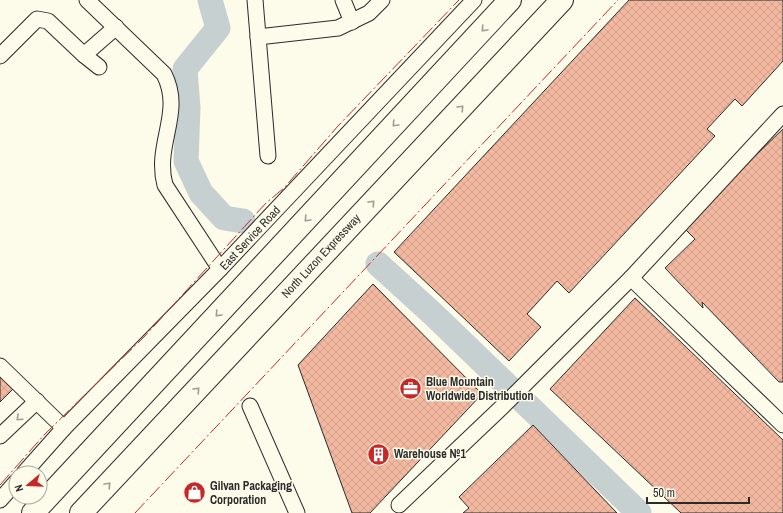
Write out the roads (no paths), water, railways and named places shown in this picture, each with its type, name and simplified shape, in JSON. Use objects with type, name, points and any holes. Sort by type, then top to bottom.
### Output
[{"type":"highway","points":[[33,513],[510,0]]},
{"type":"highway","name":"North Luzon Expressway","points":[[81,513],[562,0]]},
{"type":"street","points":[[87,0],[164,74],[170,87],[168,129],[162,148],[161,171],[165,185],[220,270]]},
{"type":"street","points":[[255,0],[268,156]]},
{"type":"street","points":[[343,0],[352,22]]},
{"type":"street","points":[[258,37],[338,28],[369,13],[382,0]]},
{"type":"street","name":"East Service Road","points":[[31,465],[64,428],[220,270],[474,0]]},
{"type":"street","points":[[0,56],[38,19],[42,19],[48,21],[99,67]]},
{"type":"street","points":[[84,55],[116,27]]},
{"type":"street","points":[[399,505],[503,406],[524,383],[631,278],[783,114]]},
{"type":"street","points":[[631,278],[783,425]]},
{"type":"street","points":[[0,366],[64,428]]},
{"type":"street","points":[[0,436],[37,401]]},
{"type":"street","points":[[250,406],[297,513]]},
{"type":"street","points":[[0,500],[8,491]]},
{"type":"waterway","points":[[210,0],[218,28],[185,69],[188,108],[186,161],[201,193],[224,218],[243,221]]},
{"type":"waterway","points":[[378,264],[434,315],[639,513]]},
{"type":"place","name":"Blue Mountain Worldwide Distribution","points":[[410,389]]},
{"type":"place","name":"Warehouse №1","points":[[378,454]]},
{"type":"place","name":"Gilvan Packaging Corporation","points":[[194,493]]}]
